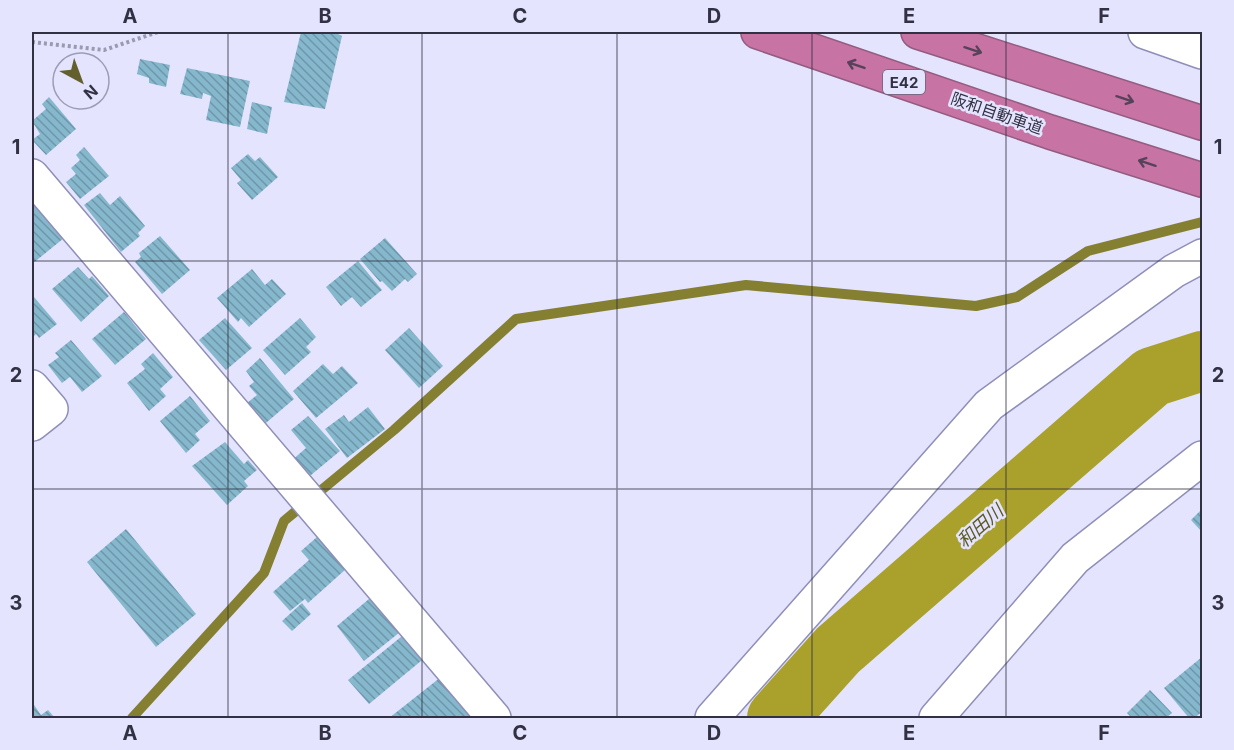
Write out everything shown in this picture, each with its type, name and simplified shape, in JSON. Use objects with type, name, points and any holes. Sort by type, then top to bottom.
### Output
[{"type":"highway","name":"阪和自動車道","points":[[758,32],[1050,132],[1203,180]]},
{"type":"highway","points":[[918,32],[1203,123]]},
{"type":"street","points":[[1144,32],[1203,52]]},
{"type":"street","points":[[32,176],[494,718]]},
{"type":"street","points":[[712,718],[989,405],[1174,271],[1203,256]]},
{"type":"street","points":[[32,387],[51,409],[32,424]]},
{"type":"street","points":[[936,718],[1075,558],[1203,458]]},
{"type":"path","points":[[32,42],[104,50],[158,32]]},
{"type":"building","points":[[301,32],[334,32],[342,36],[325,109],[284,102]]},
{"type":"building","points":[[140,59],[170,65],[166,87],[149,83],[149,78],[137,74]]},
{"type":"building","points":[[187,68],[250,81],[240,127],[206,120],[211,96],[203,93],[202,99],[180,94]]},
{"type":"building","points":[[49,97],[51,111],[61,111],[76,129],[46,155],[32,140],[40,134],[32,121],[46,109],[42,104]]},
{"type":"building","points":[[252,102],[272,107],[267,134],[247,129]]},
{"type":"building","points":[[84,147],[109,176],[80,199],[66,182],[76,174],[71,168],[80,160],[76,155]]},
{"type":"building","points":[[248,154],[255,161],[260,157],[278,177],[252,200],[237,183],[241,180],[231,168]]},
{"type":"building","points":[[100,193],[110,205],[120,196],[145,226],[138,233],[140,236],[121,252],[84,205]]},
{"type":"building","points":[[32,203],[64,238],[32,264]]},
{"type":"building","points":[[160,236],[190,270],[162,294],[135,262],[141,257],[139,253]]},
{"type":"building","points":[[385,238],[417,274],[408,282],[405,279],[392,291],[382,281],[380,282],[360,259]]},
{"type":"building","points":[[358,261],[382,290],[361,307],[352,297],[341,306],[326,287]]},
{"type":"building","points":[[78,267],[89,279],[92,276],[109,296],[81,322],[52,289]]},
{"type":"building","points":[[252,269],[265,285],[272,279],[286,294],[249,327],[241,318],[238,322],[217,298]]},
{"type":"building","points":[[34,297],[57,324],[39,338],[36,334],[32,338],[32,300]]},
{"type":"building","points":[[124,312],[146,339],[115,365],[92,339]]},
{"type":"building","points":[[225,318],[252,348],[226,370],[199,340]]},
{"type":"building","points":[[300,318],[316,337],[306,347],[311,352],[285,375],[263,350]]},
{"type":"building","points":[[409,328],[443,366],[419,388],[385,350]]},
{"type":"building","points":[[71,340],[102,376],[82,392],[70,377],[62,383],[48,365],[59,357],[55,353]]},
{"type":"building","points":[[153,353],[173,377],[160,389],[166,396],[149,411],[127,383],[145,369],[141,364]]},
{"type":"building","points":[[260,358],[294,399],[260,428],[242,407],[257,395],[249,386],[254,382],[246,371]]},
{"type":"building","points":[[323,364],[333,374],[342,366],[358,383],[316,418],[293,391]]},
{"type":"building","points":[[190,396],[210,421],[195,434],[200,440],[186,453],[160,421]]},
{"type":"building","points":[[368,407],[385,429],[347,458],[325,429],[344,415],[349,422]]},
{"type":"building","points":[[308,416],[340,451],[305,480],[290,462],[306,448],[291,430]]},
{"type":"building","points":[[225,442],[244,464],[248,460],[257,470],[244,481],[248,486],[227,505],[192,466]]},
{"type":"building","points":[[1202,509],[1202,532],[1191,520]]},
{"type":"building","points":[[126,529],[196,614],[156,647],[87,562]]},
{"type":"building","points":[[317,537],[346,569],[308,603],[305,599],[290,611],[273,592],[309,560],[301,551]]},
{"type":"building","points":[[376,593],[405,628],[364,661],[337,626]]},
{"type":"building","points":[[302,603],[311,614],[292,631],[282,621]]},
{"type":"building","points":[[412,628],[433,651],[369,704],[348,680]]},
{"type":"building","points":[[1202,657],[1202,712],[1194,718],[1189,718],[1164,688]]},
{"type":"building","points":[[446,673],[486,718],[389,718]]},
{"type":"building","points":[[1150,690],[1172,713],[1166,718],[1128,718],[1130,716],[1127,713]]},
{"type":"building","points":[[32,702],[41,715],[48,710],[55,718],[32,718]]},
{"type":"waterway","points":[[132,718],[264,573],[284,521],[394,430],[516,319],[746,285],[976,306],[1017,297],[1088,251],[1202,222]]},
{"type":"waterway","name":"和田川","points":[[777,718],[838,650],[1152,377],[1202,361]]}]
